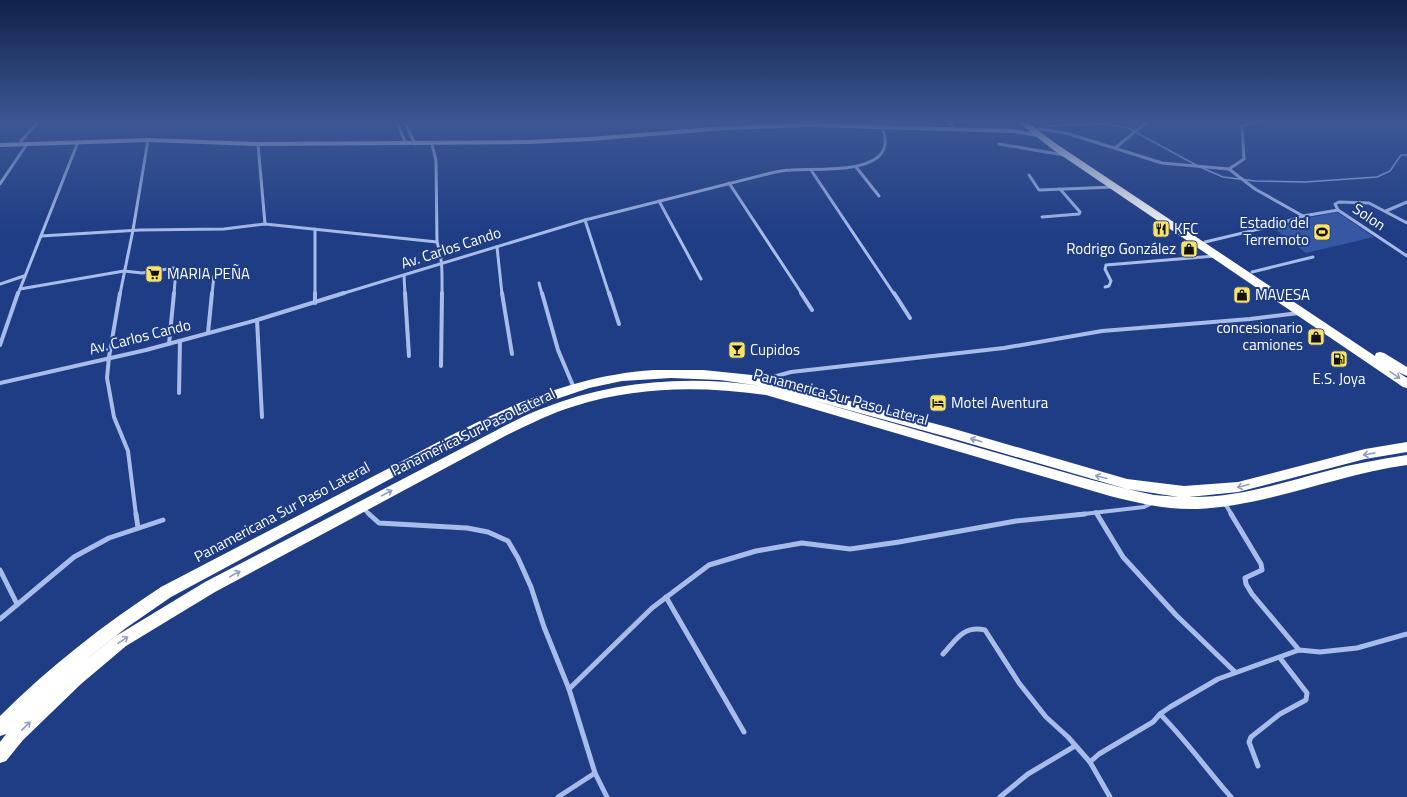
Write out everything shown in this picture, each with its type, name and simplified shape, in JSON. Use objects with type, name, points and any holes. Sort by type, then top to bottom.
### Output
[{"type":"highway","points":[[1073,159],[1407,384]]},
{"type":"highway","points":[[1079,159],[1407,372]]},
{"type":"highway","name":"Panamericana Sur Paso Lateral","points":[[0,728],[24,703],[88,646],[122,620],[166,592],[515,408],[574,388],[622,377],[651,374],[687,373],[726,376],[758,381],[950,433],[1120,482],[1156,489],[1184,492],[1238,487],[1365,454],[1407,447]]},
{"type":"highway","name":"Panamerica Sur Paso Lateral","points":[[0,755],[17,734],[75,678],[122,641],[210,587],[544,412],[596,395],[630,388],[667,384],[709,384],[736,386],[766,391],[1097,486],[1156,501],[1194,503],[1224,502],[1251,497],[1351,469],[1407,460]]},
{"type":"street","points":[[0,184],[14,159]]},
{"type":"street","points":[[0,345],[24,276],[71,159]]},
{"type":"street","points":[[138,528],[128,451],[114,416],[107,378],[109,357],[145,159]]},
{"type":"street","points":[[259,159],[265,224]]},
{"type":"street","points":[[436,159],[437,242],[442,264],[441,366]]},
{"type":"street","name":"Av. Carlos Cando","points":[[0,383],[169,344],[257,320],[585,220],[729,183],[778,172],[856,167],[875,159]]},
{"type":"street","points":[[1150,159],[1162,163],[1229,169],[1256,189],[1303,216]]},
{"type":"street","points":[[1229,169],[1244,159]]},
{"type":"street","points":[[856,167],[879,196]]},
{"type":"street","points":[[811,170],[910,318]]},
{"type":"street","points":[[1028,174],[1039,190],[1115,187]]},
{"type":"street","points":[[729,183],[812,310]]},
{"type":"street","points":[[1042,217],[1079,214],[1080,212],[1060,189]]},
{"type":"street","points":[[659,201],[701,279]]},
{"type":"street","points":[[1205,242],[1276,225],[1303,216],[1338,210],[1336,204],[1339,202],[1369,203],[1407,223]]},
{"type":"street","points":[[1386,211],[1407,202]]},
{"type":"street","name":"Solon","points":[[1338,210],[1407,256]]},
{"type":"street","points":[[585,220],[619,324]]},
{"type":"street","points":[[41,236],[133,230],[224,230],[265,224],[437,242]]},
{"type":"street","points":[[315,229],[315,303]]},
{"type":"street","points":[[497,247],[502,296],[512,354]]},
{"type":"street","points":[[1106,287],[1111,281],[1104,269],[1106,265],[1218,256]]},
{"type":"street","points":[[1252,272],[1313,257]]},
{"type":"street","points":[[20,289],[124,271],[131,274],[142,274],[174,268],[176,269],[169,344]]},
{"type":"street","points":[[0,284],[24,276]]},
{"type":"street","points":[[208,333],[214,276]]},
{"type":"street","points":[[404,276],[409,356]]},
{"type":"street","points":[[539,283],[548,319],[567,376],[574,388]]},
{"type":"street","points":[[758,381],[791,372],[1004,348],[1102,331],[1301,312]]},
{"type":"street","points":[[257,320],[262,417]]},
{"type":"street","points":[[179,393],[180,341]]},
{"type":"street","points":[[568,689],[584,676],[652,608],[709,565],[756,551],[802,543],[850,549],[899,542],[1016,521],[1144,507],[1156,501]]},
{"type":"street","points":[[1224,502],[1261,564],[1262,570],[1245,578],[1246,584],[1252,594],[1299,650]]},
{"type":"street","points":[[361,507],[379,523],[467,528],[488,532],[508,541],[518,558],[531,587],[544,627],[568,689],[595,773],[607,797]]},
{"type":"street","points":[[1096,512],[1123,557],[1176,615],[1235,672]]},
{"type":"street","points":[[0,619],[74,557],[109,538],[163,520]]},
{"type":"street","points":[[0,570],[17,604]]},
{"type":"street","points":[[666,597],[744,732]]},
{"type":"street","points":[[943,654],[965,630],[980,628],[985,630],[1019,683],[1046,717],[1068,737],[1074,746],[1090,762],[1110,797]]},
{"type":"street","points":[[1090,762],[1098,754],[1154,722],[1160,714],[1203,687],[1235,672],[1280,658],[1299,650],[1320,652],[1357,648],[1407,634]]},
{"type":"street","points":[[1258,766],[1249,742],[1251,737],[1280,714],[1306,700],[1308,697],[1307,693],[1280,658]]},
{"type":"street","points":[[1160,714],[1172,726],[1205,768],[1231,797]]},
{"type":"street","points":[[1000,797],[1028,774],[1074,746]]},
{"type":"street","points":[[558,797],[595,773]]},
{"type":"shaded area","name":"Estadio del Terremoto","points":[[1337,212],[1374,237],[1306,253],[1271,226]]},
{"type":"waterway","points":[[1185,159],[1196,165]]},
{"type":"waterway","points":[[1200,167],[1223,177],[1255,181],[1305,182],[1377,177],[1390,171],[1398,159]]},
{"type":"place","name":"KFC","points":[[1161,229]]},
{"type":"place","name":"Estadio del Terremoto","points":[[1322,232]]},
{"type":"place","name":"Rodrigo González","points":[[1189,249]]},
{"type":"place","name":"MARIA PEÑA","points":[[154,274]]},
{"type":"place","name":"MAVESA","points":[[1242,295]]},
{"type":"place","name":"concesionario camiones","points":[[1316,337]]},
{"type":"place","name":"Cupidos","points":[[737,350]]},
{"type":"place","name":"E.S. Joya","points":[[1339,359]]},
{"type":"place","name":"Motel Aventura","points":[[938,403]]}]
